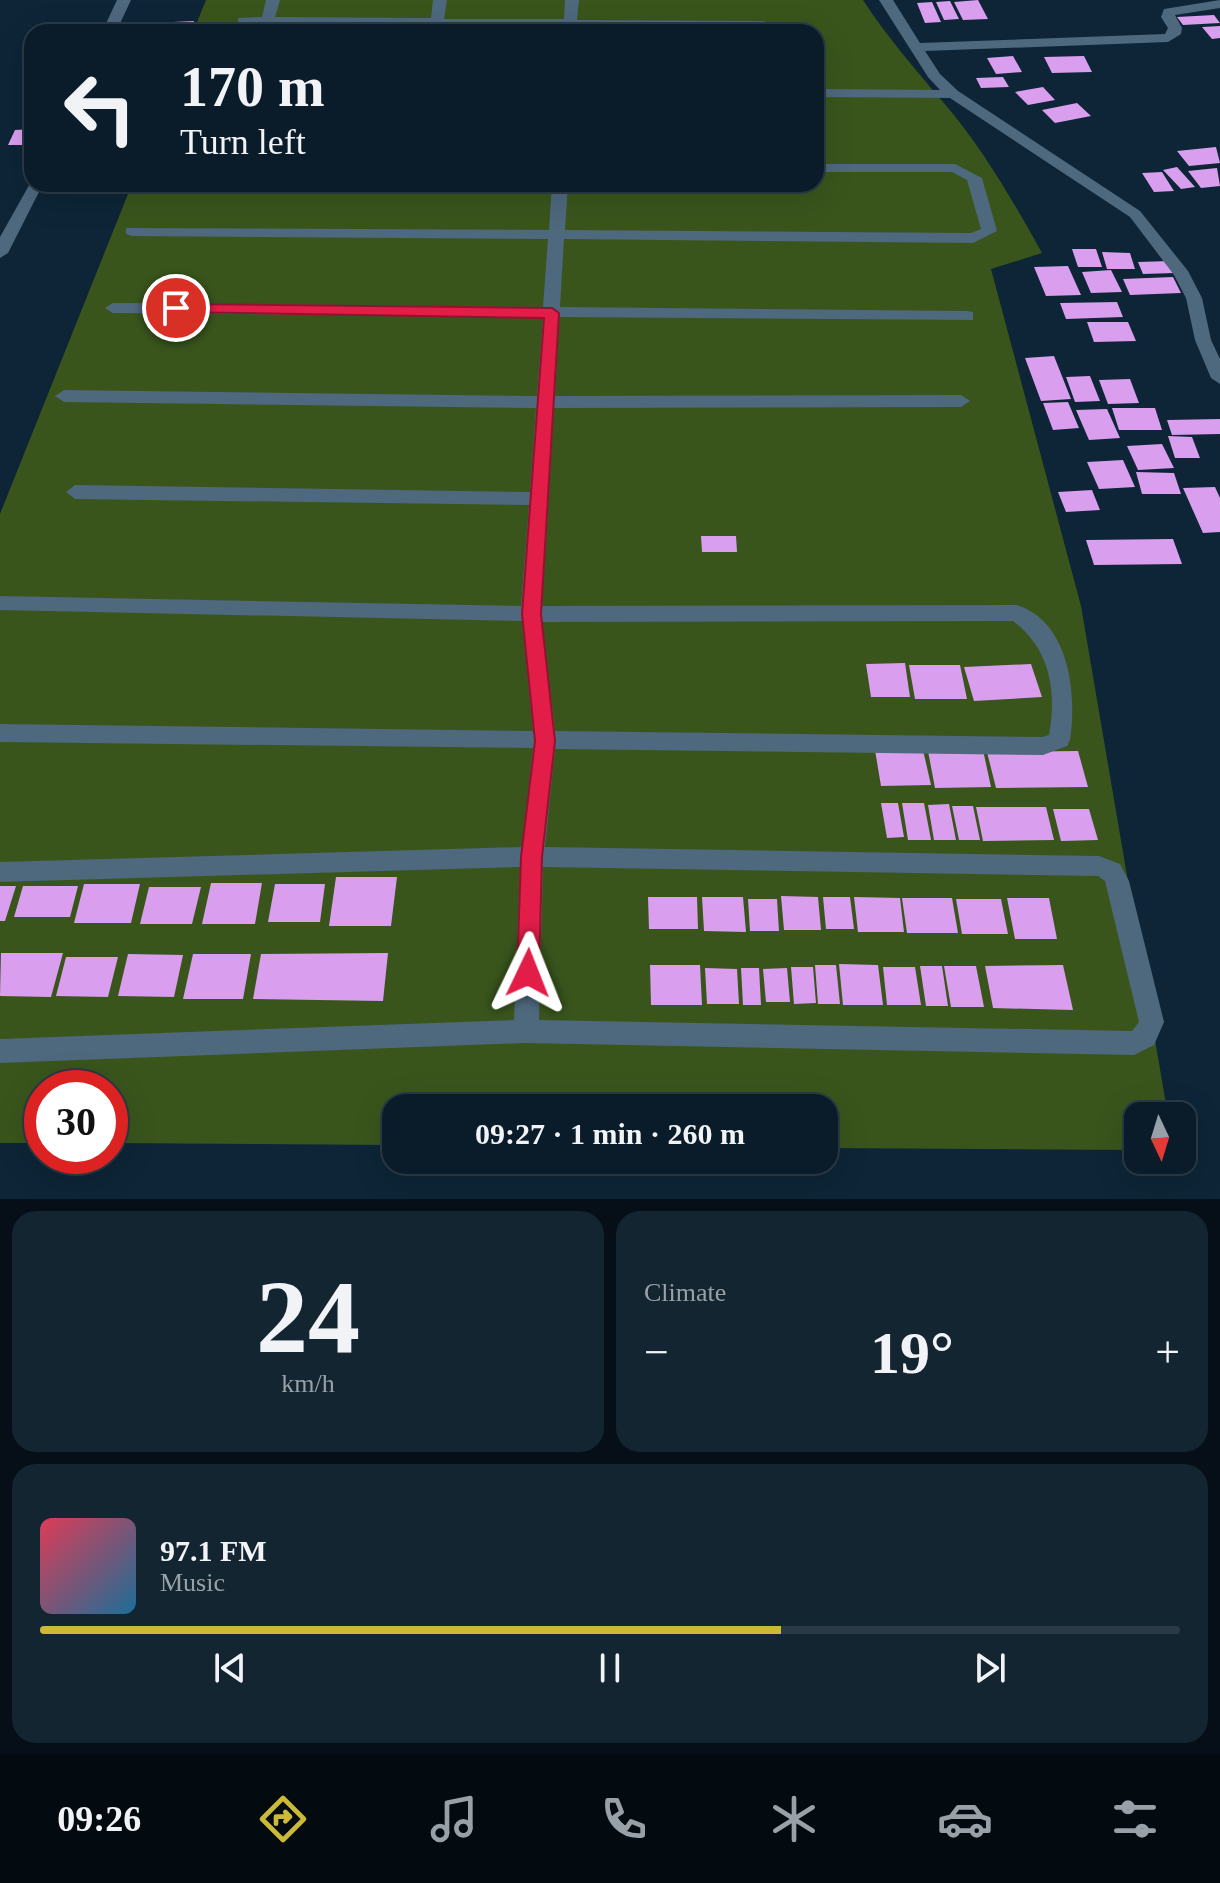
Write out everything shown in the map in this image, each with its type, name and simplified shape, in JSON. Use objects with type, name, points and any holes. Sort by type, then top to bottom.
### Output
[{"type":"street","points":[[113,24],[124,0]]},
{"type":"street","points":[[268,21],[273,0]]},
{"type":"street","points":[[243,21],[437,24],[440,0]]},
{"type":"street","points":[[570,24],[572,0]]},
{"type":"street","points":[[886,0],[935,77],[953,94],[1135,214],[1158,239],[1188,286],[1203,340],[1220,378]]},
{"type":"street","points":[[915,47],[1170,43],[1175,28],[1168,17],[1169,12],[1220,4]]},
{"type":"street","points":[[824,93],[953,94]]},
{"type":"street","points":[[132,231],[973,238],[989,231],[974,178],[968,172],[955,168],[824,168]]},
{"type":"street","points":[[0,253],[31,192]]},
{"type":"street","points":[[526,1031],[532,857],[545,741],[531,614],[560,192]]},
{"type":"street","points":[[113,308],[967,316]]},
{"type":"street","points":[[64,396],[546,402],[961,401]]},
{"type":"street","points":[[75,492],[539,499]]},
{"type":"street","points":[[0,603],[531,614],[1017,613],[1037,625],[1063,679],[1064,717],[1059,740],[1043,746],[0,733]]},
{"type":"street","points":[[0,872],[532,857],[1099,866],[1112,871],[1117,881],[1152,1022],[1145,1037],[1134,1043],[526,1031],[0,1051]]},
{"type":"green space","points":[[206,0],[863,0],[891,40],[971,137],[1042,253],[991,269],[1081,606],[1166,1102],[1124,1102],[1124,1150],[838,1148],[838,1094],[382,1094],[382,1145],[128,1143],[128,1070],[24,1070],[24,1143],[0,1143],[0,514],[129,192],[824,192],[824,24],[196,24]]},
{"type":"building","points":[[978,0],[988,19],[963,20],[954,2]]},
{"type":"building","points":[[950,1],[959,19],[944,20],[936,2]]},
{"type":"building","points":[[932,2],[941,22],[925,23],[917,3]]},
{"type":"building","points":[[1214,15],[1220,23],[1183,25],[1177,17]]},
{"type":"building","points":[[194,21],[193,24],[173,22]]},
{"type":"building","points":[[1220,26],[1220,38],[1212,39],[1202,27]]},
{"type":"building","points":[[1013,56],[1022,72],[996,74],[987,58]]},
{"type":"building","points":[[1084,56],[1092,72],[1052,73],[1044,57]]},
{"type":"building","points":[[1003,77],[1009,87],[981,88],[976,78]]},
{"type":"building","points":[[1043,87],[1055,100],[1028,105],[1015,92]]},
{"type":"building","points":[[1077,103],[1091,116],[1055,123],[1042,110]]},
{"type":"building","points":[[24,129],[24,145],[8,145],[15,130]]},
{"type":"building","points":[[1216,147],[1220,163],[1189,166],[1177,151]]},
{"type":"building","points":[[1177,167],[1195,187],[1181,189],[1163,170]]},
{"type":"building","points":[[1217,168],[1220,186],[1201,188],[1188,171]]},
{"type":"building","points":[[1162,172],[1174,191],[1154,192],[1142,173]]},
{"type":"building","points":[[1072,249],[1096,249],[1102,267],[1078,267]]},
{"type":"building","points":[[1102,252],[1130,253],[1135,269],[1107,269]]},
{"type":"building","points":[[1170,261],[1175,273],[1143,274],[1138,262]]},
{"type":"building","points":[[1068,266],[1081,295],[1046,296],[1034,267]]},
{"type":"building","points":[[1111,270],[1122,292],[1091,293],[1082,272]]},
{"type":"building","points":[[1173,277],[1181,293],[1130,295],[1123,279]]},
{"type":"building","points":[[1117,302],[1123,317],[1066,319],[1060,303]]},
{"type":"building","points":[[1087,322],[1128,322],[1136,341],[1094,342]]},
{"type":"building","points":[[1054,356],[1071,399],[1041,401],[1025,358]]},
{"type":"building","points":[[1090,376],[1100,401],[1075,402],[1066,377]]},
{"type":"building","points":[[1130,379],[1139,403],[1108,404],[1099,380]]},
{"type":"building","points":[[1068,402],[1079,428],[1053,430],[1043,403]]},
{"type":"building","points":[[1112,408],[1155,408],[1162,430],[1119,430]]},
{"type":"building","points":[[1107,409],[1120,438],[1089,440],[1076,410]]},
{"type":"building","points":[[1220,419],[1220,434],[1172,435],[1167,420]]},
{"type":"building","points":[[1168,436],[1192,437],[1200,458],[1175,458]]},
{"type":"building","points":[[1162,444],[1174,468],[1138,470],[1127,446]]},
{"type":"building","points":[[1123,460],[1135,487],[1099,489],[1087,462]]},
{"type":"building","points":[[1136,472],[1174,473],[1181,494],[1142,494]]},
{"type":"building","points":[[1215,487],[1220,498],[1220,532],[1203,533],[1183,488]]},
{"type":"building","points":[[1092,490],[1100,510],[1066,512],[1058,492]]},
{"type":"building","points":[[701,536],[736,536],[737,552],[702,552]]},
{"type":"building","points":[[1173,539],[1182,564],[1094,565],[1086,540]]},
{"type":"building","points":[[905,663],[910,697],[871,697],[866,664]]},
{"type":"building","points":[[1031,664],[1042,697],[974,701],[964,667]]},
{"type":"building","points":[[909,665],[960,665],[967,699],[915,699]]},
{"type":"building","points":[[875,750],[923,750],[931,785],[881,786]]},
{"type":"building","points":[[983,750],[991,787],[935,788],[928,751]]},
{"type":"building","points":[[1078,751],[1088,787],[996,788],[987,752]]},
{"type":"building","points":[[881,803],[898,803],[904,837],[887,838]]},
{"type":"building","points":[[902,803],[924,803],[931,840],[908,840]]},
{"type":"building","points":[[949,804],[956,840],[934,840],[928,805]]},
{"type":"building","points":[[952,806],[973,806],[980,840],[959,840]]},
{"type":"building","points":[[976,807],[1046,807],[1054,840],[983,841]]},
{"type":"building","points":[[1053,809],[1089,809],[1098,840],[1061,841]]},
{"type":"building","points":[[336,877],[397,877],[391,926],[329,926]]},
{"type":"building","points":[[211,883],[262,883],[255,924],[202,924]]},
{"type":"building","points":[[84,884],[140,884],[131,923],[74,923]]},
{"type":"building","points":[[275,884],[325,884],[320,922],[268,922]]},
{"type":"building","points":[[0,886],[16,886],[5,921],[0,921]]},
{"type":"building","points":[[23,886],[78,886],[70,917],[14,917]]},
{"type":"building","points":[[149,887],[201,887],[192,924],[140,924]]},
{"type":"building","points":[[781,896],[818,897],[821,930],[784,930]]},
{"type":"building","points":[[648,897],[697,897],[698,929],[649,929]]},
{"type":"building","points":[[702,897],[743,897],[746,932],[704,931]]},
{"type":"building","points":[[823,897],[850,897],[854,929],[826,929]]},
{"type":"building","points":[[854,897],[900,898],[904,932],[858,932]]},
{"type":"building","points":[[902,898],[952,898],[958,933],[907,933]]},
{"type":"building","points":[[1007,898],[1049,898],[1057,939],[1015,939]]},
{"type":"building","points":[[748,899],[777,899],[779,931],[750,931]]},
{"type":"building","points":[[956,899],[1001,899],[1008,934],[962,934]]},
{"type":"building","points":[[1,953],[63,953],[51,997],[0,996]]},
{"type":"building","points":[[388,953],[383,1001],[253,999],[261,954]]},
{"type":"building","points":[[128,954],[183,955],[174,997],[118,996]]},
{"type":"building","points":[[193,954],[251,954],[243,999],[183,999]]},
{"type":"building","points":[[66,957],[118,957],[108,997],[56,996]]},
{"type":"building","points":[[839,964],[878,965],[883,1005],[843,1005]]},
{"type":"building","points":[[650,965],[700,965],[702,1005],[651,1005]]},
{"type":"building","points":[[815,965],[836,965],[840,1004],[818,1004]]},
{"type":"building","points":[[1063,965],[1073,1010],[993,1008],[985,966]]},
{"type":"building","points":[[920,966],[942,966],[948,1006],[926,1006]]},
{"type":"building","points":[[944,966],[976,966],[984,1007],[951,1007]]},
{"type":"building","points":[[791,967],[813,967],[816,1003],[794,1004]]},
{"type":"building","points":[[883,967],[915,967],[921,1005],[887,1005]]},
{"type":"building","points":[[705,968],[737,969],[739,1004],[707,1004]]},
{"type":"building","points":[[741,968],[759,968],[761,1005],[743,1005]]},
{"type":"building","points":[[787,968],[790,1002],[766,1002],[763,969]]},
{"type":"route","points":[[176,308],[552,313],[531,614],[545,741],[532,857],[528,973]]}]
